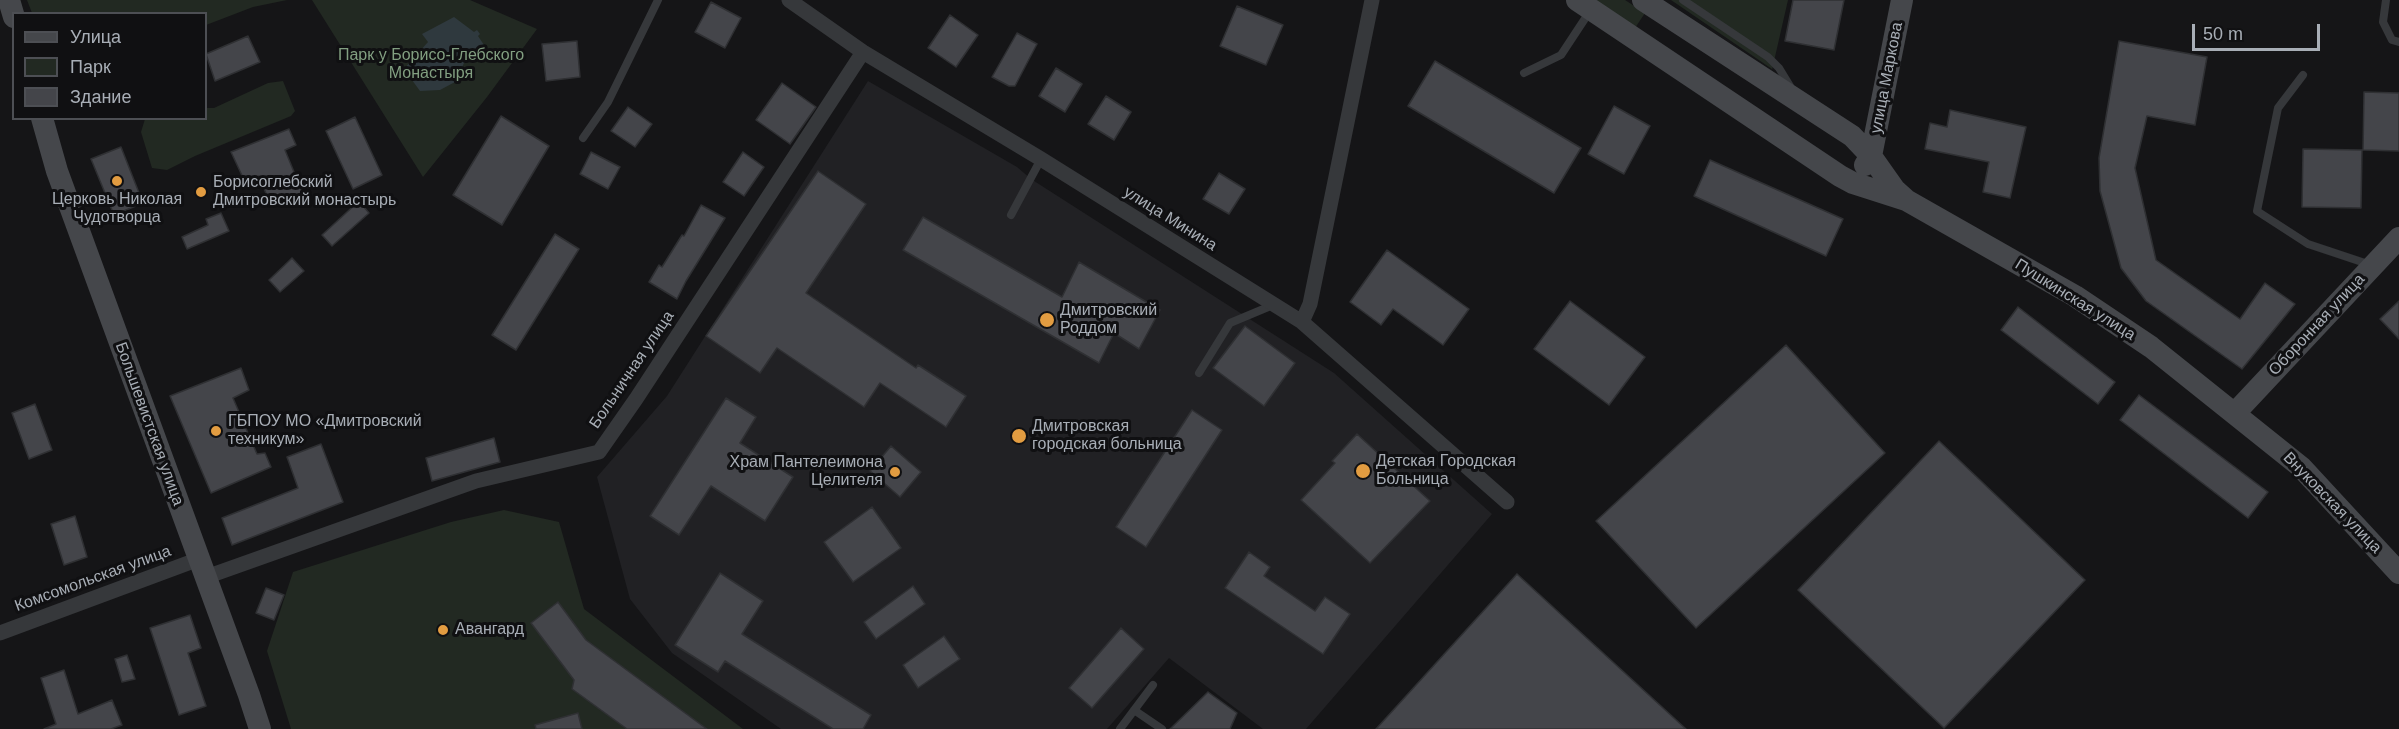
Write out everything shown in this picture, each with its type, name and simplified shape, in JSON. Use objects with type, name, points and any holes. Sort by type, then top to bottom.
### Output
[{"type":"main road","name":"улица Маркова","points":[[1871,156],[1902,0]]},
{"type":"main road","name":"Пушкинская улица","points":[[1584,5],[1853,183],[1906,200]]},
{"type":"main road","name":"Пушкинская улица","points":[[1640,42],[1652,6],[1852,136],[1871,156],[1894,190],[1906,200],[2075,296],[2151,347],[2235,413]]},
{"type":"main road","name":"Большевистская улица","points":[[43,120],[57,171],[260,729]]},
{"type":"main road","points":[[1853,183],[1871,156]]},
{"type":"main road","name":"Оборонная улица","points":[[2235,413],[2399,238]]},
{"type":"main road","name":"Внуковская улица","points":[[2235,413],[2301,467],[2399,573]]},
{"type":"street","name":"улица Минина","points":[[789,0],[863,52],[1041,159],[1302,322],[1507,502]]},
{"type":"street","points":[[1302,322],[1310,304],[1372,0]]},
{"type":"street","name":"Больничная улица","points":[[202,568],[476,481],[599,452],[863,52]]},
{"type":"street","name":"Комсомольская улица","points":[[0,633],[202,568]]},
{"type":"lane","points":[[583,138],[608,102],[658,0]]},
{"type":"lane","points":[[1683,0],[1768,57],[1779,68],[1798,100]]},
{"type":"lane","points":[[2386,0],[2383,22],[2392,40],[2399,42]]},
{"type":"lane","points":[[1524,73],[1561,55],[1584,5]]},
{"type":"lane","points":[[2303,75],[2278,108],[2257,211],[2308,244],[2372,265]]},
{"type":"lane","points":[[1011,215],[1041,159]]},
{"type":"lane","points":[[1198,373],[1230,323],[1274,305]]},
{"type":"lane","points":[[1120,729],[1152,685]]},
{"type":"lane","points":[[1134,710],[1162,729]]},
{"type":"shaded area","points":[[454,17],[474,32],[477,30],[484,45],[482,54],[476,60],[464,63],[455,82],[440,90],[420,91],[404,69],[428,42],[422,34]]},
{"type":"shaded area","name":"Дмитровская городская больница","points":[[868,81],[1017,167],[1031,179],[1334,373],[1492,514],[1306,729],[1263,729],[1169,658],[1107,729],[781,729],[672,653],[630,599],[597,477],[667,396]]},
{"type":"green space","points":[[27,0],[287,0],[253,7],[207,25],[207,12],[32,12]]},
{"type":"green space","name":"Парк у Борисо-Глебского Монастыря","points":[[312,0],[470,0],[537,29],[487,97],[423,177]]},
{"type":"green space","points":[[1593,0],[1625,0],[1645,13],[1635,28]]},
{"type":"green space","points":[[1671,0],[1788,0],[1772,70],[1772,69]]},
{"type":"green space","points":[[283,81],[295,111],[291,116],[167,170],[152,168],[141,132],[145,120],[207,120],[207,108],[214,108],[268,83]]},
{"type":"green space","name":"Авангард","points":[[504,510],[559,522],[584,609],[743,729],[291,729],[267,651],[293,572],[451,522]]},
{"type":"building","points":[[1793,0],[1844,0],[1834,50],[1785,41]]},
{"type":"building","points":[[711,2],[741,18],[725,48],[695,32]]},
{"type":"building","points":[[1237,6],[1283,25],[1266,65],[1220,46]]},
{"type":"building","points":[[950,15],[978,35],[956,67],[928,48]]},
{"type":"building","points":[[1017,33],[1037,44],[1015,86],[1009,86],[992,77]]},
{"type":"building","points":[[248,36],[260,62],[215,81],[207,54]]},
{"type":"building","points":[[577,41],[580,77],[546,81],[542,44]]},
{"type":"building","points":[[2119,41],[2207,57],[2195,125],[2147,116],[2135,168],[2156,260],[2240,319],[2265,283],[2295,304],[2242,369],[2146,301],[2121,268],[2100,191],[2099,158]]},
{"type":"building","points":[[1435,61],[1581,148],[1554,193],[1408,106]]},
{"type":"building","points":[[1056,68],[1082,84],[1065,112],[1039,96]]},
{"type":"building","points":[[782,83],[816,107],[790,144],[756,120]]},
{"type":"building","points":[[2364,92],[2399,93],[2399,151],[2363,150]]},
{"type":"building","points":[[1106,96],[1131,112],[1114,140],[1088,124]]},
{"type":"building","points":[[1614,106],[1650,126],[1624,174],[1588,154]]},
{"type":"building","points":[[628,107],[652,124],[635,147],[611,131]]},
{"type":"building","points":[[1950,110],[2026,127],[2010,198],[1983,192],[1989,162],[1925,149],[1930,123],[1947,127]]},
{"type":"building","points":[[501,116],[549,146],[502,225],[453,195]]},
{"type":"building","points":[[355,117],[382,175],[353,189],[326,131]]},
{"type":"building","points":[[289,129],[296,145],[285,150],[303,194],[271,206],[259,176],[245,182],[231,152]]},
{"type":"building","name":"Церковь Николая Чудотворца","points":[[121,147],[143,203],[114,215],[91,159]]},
{"type":"building","points":[[2303,149],[2362,150],[2361,208],[2302,207]]},
{"type":"building","points":[[591,152],[620,167],[608,189],[580,174]]},
{"type":"building","points":[[743,152],[764,167],[744,196],[723,182]]},
{"type":"building","points":[[1710,160],[1843,219],[1826,256],[1694,196]]},
{"type":"building","points":[[818,171],[866,204],[806,293],[916,368],[918,365],[966,396],[946,427],[880,383],[864,407],[777,348],[760,373],[706,336]]},
{"type":"building","points":[[1219,173],[1245,189],[1229,214],[1203,199]]},
{"type":"building","points":[[359,201],[369,213],[332,246],[322,235]]},
{"type":"building","points":[[701,205],[725,218],[677,299],[649,282],[659,265],[662,267],[682,235],[684,236]]},
{"type":"building","points":[[221,213],[229,231],[187,249],[182,237],[208,225],[206,219]]},
{"type":"building","points":[[923,217],[1062,297],[1079,262],[1160,310],[1139,349],[1114,333],[1099,363],[903,250]]},
{"type":"building","points":[[555,234],[579,249],[516,350],[492,335]]},
{"type":"building","points":[[1387,250],[1469,309],[1443,345],[1393,309],[1381,325],[1350,302]]},
{"type":"building","points":[[292,258],[304,271],[280,292],[269,280]]},
{"type":"building","points":[[1570,301],[1645,357],[1609,405],[1534,349]]},
{"type":"building","points":[[2399,301],[2399,339],[2380,319]]},
{"type":"building","points":[[2018,307],[2115,382],[2098,404],[2001,330]]},
{"type":"building","points":[[1245,326],[1295,363],[1264,406],[1213,368]]},
{"type":"building","points":[[1786,345],[1885,453],[1696,628],[1596,521]]},
{"type":"building","points":[[241,368],[249,390],[233,398],[257,454],[265,453],[271,467],[211,493],[170,396]]},
{"type":"building","points":[[2139,395],[2268,492],[2248,518],[2120,420]]},
{"type":"building","points":[[726,398],[756,417],[740,443],[793,477],[765,521],[711,486],[679,535],[650,516]]},
{"type":"building","points":[[35,404],[52,450],[29,459],[12,413]]},
{"type":"building","points":[[1192,410],[1222,430],[1146,547],[1116,527]]},
{"type":"building","points":[[1357,434],[1430,501],[1370,563],[1301,500],[1335,463],[1332,461]]},
{"type":"building","points":[[494,438],[500,462],[432,481],[426,458]]},
{"type":"building","points":[[1939,441],[2085,580],[1944,728],[1798,590]]},
{"type":"building","points":[[321,444],[343,502],[232,545],[222,518],[298,488],[287,457]]},
{"type":"building","name":"Храм Пантелеимона Целителя","points":[[891,446],[921,472],[900,497],[870,471]]},
{"type":"building","points":[[872,507],[901,548],[853,582],[824,542]]},
{"type":"building","points":[[75,516],[87,557],[64,565],[51,524]]},
{"type":"building","points":[[1249,552],[1270,567],[1264,576],[1315,611],[1325,597],[1350,614],[1323,654],[1225,588]]},
{"type":"building","points":[[720,573],[763,601],[742,634],[871,715],[863,729],[833,729],[725,661],[718,672],[675,645]]},
{"type":"building","points":[[1517,574],[1686,729],[1376,729]]},
{"type":"building","points":[[913,586],[925,604],[876,639],[864,622]]},
{"type":"building","points":[[266,588],[284,595],[274,620],[256,613]]},
{"type":"building","points":[[558,602],[586,640],[707,729],[627,729],[572,689],[574,680],[531,623]]},
{"type":"building","points":[[190,615],[201,648],[188,653],[206,706],[179,715],[150,628]]},
{"type":"building","points":[[1121,628],[1144,649],[1092,708],[1069,688]]},
{"type":"building","points":[[944,636],[960,659],[918,688],[903,665]]},
{"type":"building","points":[[127,655],[135,679],[122,682],[115,659]]},
{"type":"building","points":[[64,670],[78,714],[112,700],[122,725],[111,729],[44,729],[56,724],[41,678]]},
{"type":"building","points":[[1208,692],[1237,713],[1230,729],[1170,729]]},
{"type":"building","points":[[578,713],[582,729],[536,729],[535,725]]},
{"type":"place","name":"Церковь Николая Чудотворца","points":[[117,181]]},
{"type":"place","name":"Борисоглебский Дмитровский монастырь","points":[[201,192]]},
{"type":"place","name":"Дмитровский Роддом","points":[[1047,320]]},
{"type":"place","name":"ГБПОУ МО «Дмитровский техникум»","points":[[216,431]]},
{"type":"place","name":"Дмитровская городская больница","points":[[1019,436]]},
{"type":"place","name":"Детская Городская Больница","points":[[1363,471]]},
{"type":"place","name":"Храм Пантелеимона Целителя","points":[[895,472]]},
{"type":"place","name":"Авангард","points":[[443,630]]}]
